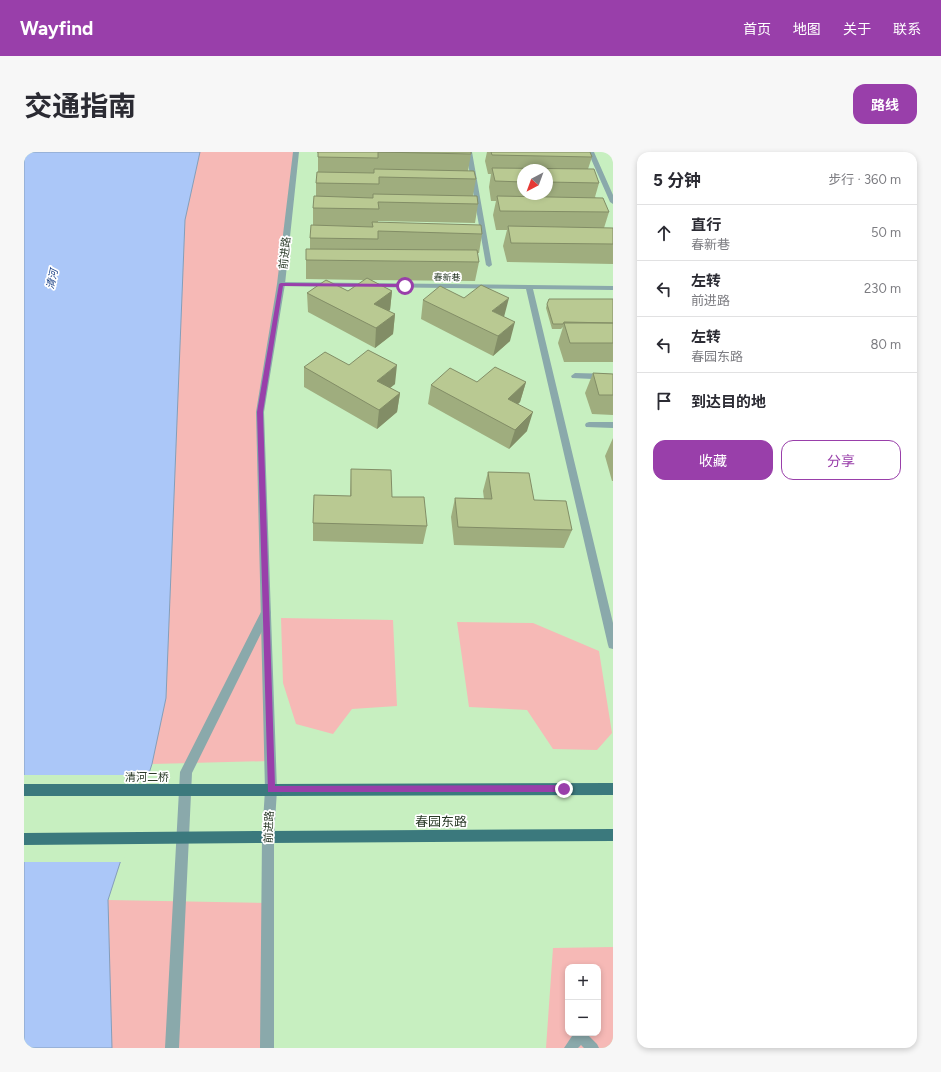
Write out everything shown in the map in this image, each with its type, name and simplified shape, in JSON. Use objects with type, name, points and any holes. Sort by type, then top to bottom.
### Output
[{"type":"main road","points":[[271,790],[613,789]]},
{"type":"main road","name":"清河二桥","points":[[24,790],[271,790]]},
{"type":"main road","name":"春园东路","points":[[268,837],[613,835]]},
{"type":"main road","points":[[24,839],[268,837]]},
{"type":"street","name":"前进路","points":[[267,1048],[268,837],[271,790],[260,412],[281,284],[296,152]]},
{"type":"street","points":[[591,152],[613,202]]},
{"type":"street","name":"春新巷","points":[[281,284],[613,288]]},
{"type":"street","points":[[529,287],[613,645]]},
{"type":"street","points":[[575,376],[613,377]]},
{"type":"street","points":[[590,425],[613,425]]},
{"type":"street","points":[[172,1048],[186,772],[266,613]]},
{"type":"lane","points":[[469,152],[489,265]]},
{"type":"lane","points":[[570,1048],[580,1036],[593,1048]]},
{"type":"shaded area","points":[[200,152],[296,152],[260,412],[270,761],[152,764],[166,698],[185,220]]},
{"type":"shaded area","points":[[281,618],[393,620],[397,706],[352,709],[333,734],[296,724],[283,683]]},
{"type":"shaded area","points":[[457,622],[533,623],[599,651],[612,733],[597,750],[553,749],[527,710],[469,707]]},
{"type":"shaded area","points":[[108,900],[268,903],[267,1048],[110,1048]]},
{"type":"shaded area","points":[[613,947],[613,1048],[546,1048],[553,948]]},
{"type":"water","name":"清河","points":[[24,152],[200,152],[185,220],[166,698],[152,764],[108,900],[112,1048],[24,1048]]},
{"type":"pier","points":[[24,775],[151,775],[123,862],[24,862]]},
{"type":"building","points":[[318,152],[378,152],[378,158],[318,157]]},
{"type":"building","points":[[378,152],[471,152],[471,154]]},
{"type":"building","points":[[491,152],[590,152],[592,157],[492,155]]},
{"type":"building","points":[[492,168],[517,168],[517,182],[495,181]]},
{"type":"building","points":[[374,169],[474,171],[476,179],[379,177],[379,184],[316,183],[317,172],[374,173]]},
{"type":"building","points":[[553,169],[594,169],[599,183],[553,182]]},
{"type":"building","points":[[373,194],[477,196],[478,204],[378,202],[379,209],[313,208],[314,196],[373,198]]},
{"type":"building","points":[[497,196],[517,196],[517,200],[553,200],[553,197],[603,198],[609,212],[500,211]]},
{"type":"building","points":[[372,222],[481,225],[482,234],[378,231],[378,239],[310,238],[311,225],[373,227]]},
{"type":"building","points":[[508,226],[613,228],[613,244],[511,243]]},
{"type":"building","points":[[306,249],[477,250],[479,262],[306,260]]},
{"type":"building","points":[[367,278],[392,291],[374,304],[395,314],[376,328],[307,293],[326,280],[348,291]]},
{"type":"building","points":[[481,285],[509,298],[492,311],[515,322],[498,336],[423,300],[440,286],[464,298]]},
{"type":"building","points":[[549,299],[613,299],[613,323],[564,322],[563,324],[553,324],[547,304]]},
{"type":"building","points":[[564,323],[613,323],[613,343],[570,343]]},
{"type":"building","points":[[368,350],[397,365],[377,381],[400,393],[379,410],[304,367],[325,352],[349,365]]},
{"type":"building","points":[[495,367],[526,382],[508,399],[533,412],[515,430],[431,385],[450,368],[477,382]]},
{"type":"building","points":[[593,373],[613,374],[613,395],[599,395]]},
{"type":"building","points":[[351,469],[391,470],[392,497],[424,497],[427,526],[313,523],[314,495],[351,496]]},
{"type":"building","points":[[488,472],[529,473],[534,500],[566,501],[572,530],[458,527],[455,498],[492,499]]},
{"type":"route","points":[[405,286],[281,284],[260,412],[271,790],[564,789]]}]
